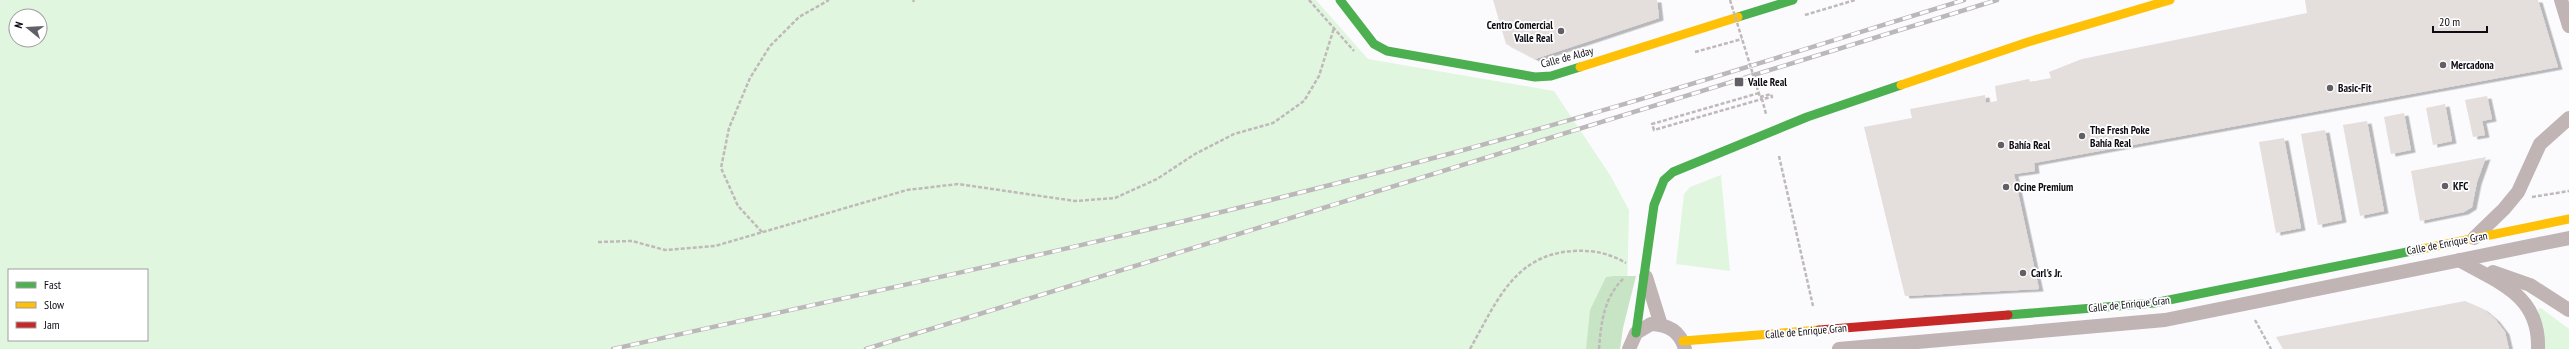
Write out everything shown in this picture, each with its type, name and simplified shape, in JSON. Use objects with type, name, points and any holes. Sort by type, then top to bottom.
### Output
[{"type":"street","name":"Calle de Alday","points":[[1340,0],[1374,44],[1387,51],[1535,77],[1551,76],[1793,0]]},
{"type":"street","points":[[1629,349],[1636,333],[1638,310],[1645,275],[1654,205],[1664,180],[1683,167],[1815,114],[2028,42],[2170,0]]},
{"type":"street","points":[[2560,0],[2569,26]]},
{"type":"street","points":[[2474,238],[2504,209],[2518,192],[2540,144],[2569,118]]},
{"type":"street","name":"Calle de Enrique Gran","points":[[1684,345],[2154,303],[2569,219]]},
{"type":"street","name":"Calle de Enrique Gran","points":[[1839,349],[2165,320],[2569,238]]},
{"type":"street","points":[[2459,260],[2530,285],[2569,310]]},
{"type":"street","points":[[2459,260],[2515,293],[2528,307],[2534,315],[2537,327],[2538,349]]},
{"type":"street","points":[[1645,275],[1661,324]]},
{"type":"street","points":[[1636,333],[1651,324],[1661,324],[1670,327],[1684,345]]},
{"type":"path","points":[[762,232],[738,206],[721,168],[729,128],[750,78],[770,46],[799,17],[829,0]]},
{"type":"path","points":[[1730,0],[1758,93],[1763,104]]},
{"type":"path","points":[[598,242],[632,241],[665,250],[715,246],[907,190],[958,184],[1075,201],[1115,198],[1157,179],[1194,154],[1234,134],[1273,124],[1304,101],[1319,76],[1334,28]]},
{"type":"path","points":[[1691,51],[1698,52],[1742,39]]},
{"type":"path","points":[[1758,93],[1652,124],[1654,130],[1761,98]]},
{"type":"path","points":[[1779,156],[1813,306]]},
{"type":"path","points":[[2518,192],[2531,198],[2569,191]]},
{"type":"path","points":[[1470,349],[1501,292],[1524,267],[1554,252],[1594,250],[1628,264],[1628,269]]},
{"type":"path","points":[[1599,349],[1607,300],[1612,290],[1627,274]]},
{"type":"path","points":[[2255,320],[2271,349]]},
{"type":"green space","points":[[0,0],[1316,0],[1368,59],[1554,91],[1610,175],[1629,210],[1627,293],[1620,349],[0,349]]},
{"type":"green space","points":[[1721,175],[1730,271],[1676,264],[1684,194],[1690,187]]},
{"type":"green space","points":[[1636,276],[1623,328],[1620,349],[1586,349],[1590,310],[1606,277]]},
{"type":"green space","points":[[2541,308],[2569,329],[2569,349],[2544,349],[2538,309]]},
{"type":"building","name":"Centro Comercial Valle Real","points":[[1493,0],[1657,0],[1659,18],[1535,59],[1506,44]]},
{"type":"building","name":"Bahía Real","points":[[2305,0],[2538,0],[2558,67],[2034,163],[2035,171],[2014,174],[2039,289],[1905,296],[1864,127],[1912,118],[1910,109],[1985,95],[1986,103],[1997,101],[1995,86],[2029,79],[2030,82],[2051,78],[2049,72],[2082,59],[2307,13]]},
{"type":"building","points":[[2487,96],[2492,119],[2482,121],[2485,135],[2473,137],[2465,100]]},
{"type":"building","points":[[2445,104],[2452,141],[2433,145],[2426,108]]},
{"type":"building","points":[[2404,113],[2411,150],[2391,154],[2384,117]]},
{"type":"building","points":[[2367,121],[2384,211],[2360,216],[2343,125]]},
{"type":"building","points":[[2325,130],[2342,220],[2318,225],[2301,134]]},
{"type":"building","points":[[2284,138],[2301,228],[2276,233],[2259,142]]},
{"type":"building","name":"KFC","points":[[2486,157],[2477,182],[2472,207],[2464,212],[2420,221],[2411,171]]},
{"type":"building","points":[[2465,301],[2483,309],[2495,319],[2505,332],[2509,349],[2283,349],[2276,337]]},
{"type":"railway","points":[[613,349],[1122,236],[1426,160],[1494,142],[1696,83],[1964,0]]},
{"type":"railway","points":[[866,349],[1997,0]]},
{"type":"traffic: fast","points":[[1340,0],[1374,44],[1387,51],[1535,77],[1551,76],[1580,67]]},
{"type":"traffic: fast","points":[[1738,17],[1793,0]]},
{"type":"traffic: fast","points":[[1636,333],[1654,205],[1664,180],[1673,172],[1807,117],[1901,85]]},
{"type":"traffic: fast","points":[[2008,315],[2154,303],[2422,249]]},
{"type":"traffic: slow","points":[[1901,85],[2028,42],[2170,0]]},
{"type":"traffic: slow","points":[[1580,67],[1738,17]]},
{"type":"traffic: slow","points":[[2422,249],[2569,219]]},
{"type":"traffic: slow","points":[[1683,341],[1819,330]]},
{"type":"traffic: jam","points":[[1819,330],[2008,315]]},
{"type":"place","name":"Centro Comercial Valle Real","points":[[1561,31]]},
{"type":"place","name":"Mercadona","points":[[2443,65]]},
{"type":"place","name":"Valle Real","points":[[1739,82]]},
{"type":"place","name":"Basic-Fit","points":[[2330,88]]},
{"type":"place","name":"The Fresh Poke Bahía Real","points":[[2082,136]]},
{"type":"place","name":"Bahía Real","points":[[2001,145]]},
{"type":"place","name":"KFC","points":[[2445,186]]},
{"type":"place","name":"Ocine Premium","points":[[2006,187]]},
{"type":"place","name":"Carl's Jr.","points":[[2023,273]]}]
